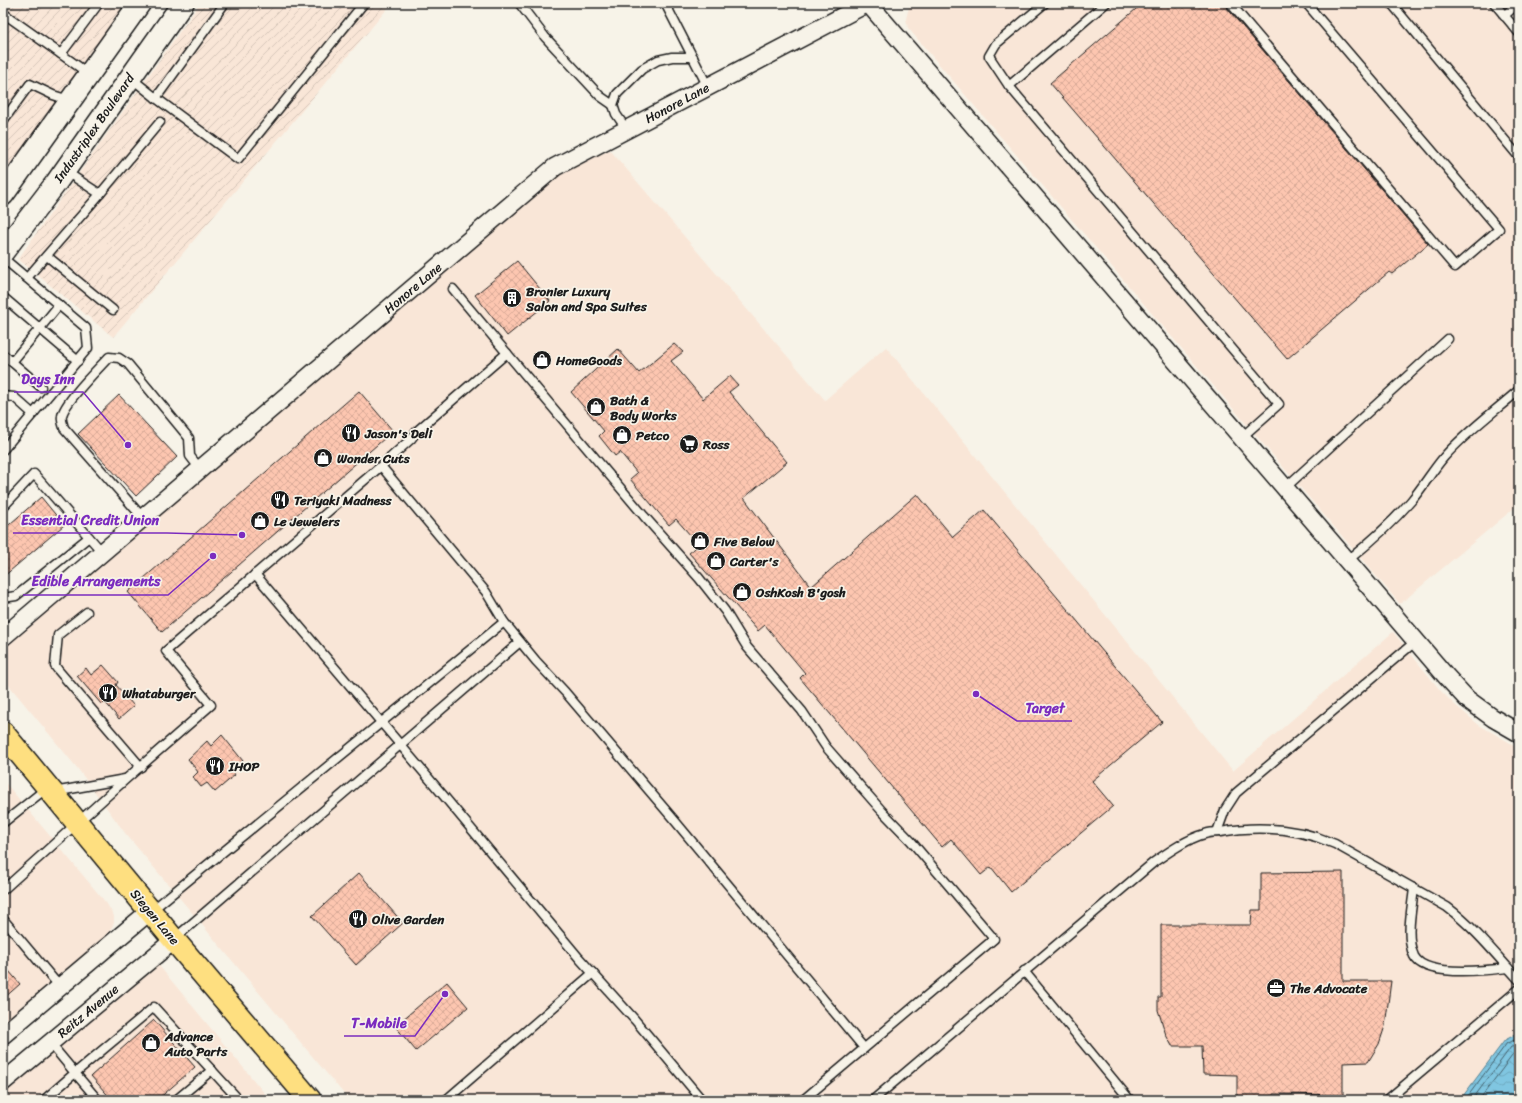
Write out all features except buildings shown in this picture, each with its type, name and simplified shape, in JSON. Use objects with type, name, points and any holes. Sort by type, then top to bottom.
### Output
[{"type":"main road","name":"Siegen Lane","points":[[4,735],[307,1099]]},
{"type":"street","points":[[3,195],[140,3]]},
{"type":"street","name":"Industriplex Boulevard","points":[[3,252],[64,171],[183,3]]},
{"type":"street","points":[[868,3],[1445,675],[1467,699],[1493,718],[1519,734]]},
{"type":"street","name":"Honore Lane","points":[[3,637],[555,168],[868,3]]},
{"type":"street","points":[[3,1036],[150,911]]},
{"type":"street","name":"Reitz Avenue","points":[[3,1082],[174,940]]},
{"type":"lane","points":[[60,54],[99,3]]},
{"type":"lane","points":[[156,98],[225,3]]},
{"type":"lane","points":[[130,78],[238,159],[364,3]]},
{"type":"lane","points":[[519,3],[545,38],[600,96],[613,105],[616,114],[627,130]]},
{"type":"lane","points":[[665,3],[708,87]]},
{"type":"lane","points":[[1045,3],[996,44],[988,56],[1009,86],[1279,404],[1242,437]]},
{"type":"lane","points":[[1009,86],[1106,3]]},
{"type":"lane","points":[[1230,3],[1454,267],[1498,229],[1306,3]]},
{"type":"lane","points":[[1391,3],[1519,157]]},
{"type":"lane","points":[[1494,3],[1519,33]]},
{"type":"lane","points":[[1504,16],[1518,3]]},
{"type":"lane","points":[[3,13],[90,74]]},
{"type":"lane","points":[[613,105],[617,94],[642,70],[658,60],[672,57],[693,57]]},
{"type":"lane","points":[[3,121],[30,84],[53,95],[72,100]]},
{"type":"lane","points":[[27,278],[160,122]]},
{"type":"lane","points":[[64,171],[100,194]]},
{"type":"lane","points":[[47,256],[113,310]]},
{"type":"lane","points":[[3,258],[86,328],[88,348],[3,450]]},
{"type":"lane","points":[[453,289],[635,505],[699,578],[725,612],[747,647],[802,712],[826,747],[882,811],[911,841],[994,939],[803,1100]]},
{"type":"lane","points":[[3,297],[78,361]]},
{"type":"lane","points":[[12,362],[59,306]]},
{"type":"lane","points":[[1285,488],[1448,339]]},
{"type":"lane","points":[[3,890],[211,705],[166,651],[412,439],[417,431],[507,352]]},
{"type":"lane","points":[[3,354],[41,387]]},
{"type":"lane","points":[[143,518],[64,428],[62,422],[62,414],[69,402],[109,357],[119,358],[128,364],[189,438],[190,456],[200,469]]},
{"type":"lane","points":[[1347,561],[1391,524],[1458,442],[1519,390]]},
{"type":"lane","points":[[3,396],[14,397],[33,414]]},
{"type":"lane","points":[[381,466],[486,592],[504,622],[520,642],[675,820],[864,1048]]},
{"type":"lane","points":[[3,506],[34,474],[103,553]]},
{"type":"lane","points":[[3,598],[16,596],[89,537]]},
{"type":"lane","points":[[255,574],[702,1100]]},
{"type":"lane","points":[[87,612],[58,635],[55,666],[141,767]]},
{"type":"lane","points":[[150,911],[504,622]]},
{"type":"lane","points":[[1217,832],[1225,810],[1236,793],[1416,641]]},
{"type":"lane","points":[[174,940],[520,642]]},
{"type":"lane","points":[[3,823],[50,790],[126,779]]},
{"type":"lane","points":[[873,1100],[1024,970],[1154,862],[1192,839],[1206,834],[1239,828],[1281,829],[1306,833],[1351,852],[1447,907],[1462,918],[1519,980]]},
{"type":"lane","points":[[1414,888],[1410,923],[1411,940],[1415,956],[1424,965],[1440,970],[1459,971],[1508,968]]},
{"type":"lane","points":[[3,919],[60,987]]},
{"type":"lane","points":[[1024,970],[1130,1100]]},
{"type":"lane","points":[[446,1100],[593,973]]},
{"type":"lane","points":[[1387,1100],[1519,989]]},
{"type":"lane","points":[[44,1100],[154,1007],[239,1100]]},
{"type":"lane","points":[[50,1043],[98,1100]]},
{"type":"lane","points":[[176,1100],[212,1070]]},
{"type":"shaded area","points":[[3,3],[134,3],[3,192]]},
{"type":"shaded area","points":[[200,3],[392,3],[113,337],[18,259]]},
{"type":"shaded area","points":[[910,3],[1519,3],[1519,504],[1400,604],[908,28],[906,19]]},
{"type":"shaded area","points":[[610,150],[825,400],[886,347],[1233,771],[1393,632],[1440,690],[1455,705],[1479,725],[1519,748],[1519,1100],[349,1100],[125,833],[78,769],[3,678],[3,649],[526,200],[562,172]]},
{"type":"shaded area","points":[[3,780],[107,904],[114,916],[114,923],[107,937],[3,1024]]},
{"type":"shaded area","points":[[156,962],[270,1100],[3,1100],[3,1093]]},
{"type":"water","points":[[1515,1035],[1519,1037],[1519,1100],[1460,1100],[1505,1040]]},
{"type":"place","name":"Bronier Luxury Salon and Spa Suites","points":[[512,298]]},
{"type":"place","name":"HomeGoods","points":[[542,360]]},
{"type":"place","name":"Bath & Body Works","points":[[596,407]]},
{"type":"place","name":"Jason's Deli","points":[[351,433]]},
{"type":"place","name":"Petco","points":[[622,435]]},
{"type":"place","name":"Ross","points":[[689,444]]},
{"type":"place","name":"Days Inn","points":[[128,445]]},
{"type":"place","name":"Wonder Cuts","points":[[323,458]]},
{"type":"place","name":"Teriyaki Madness","points":[[280,500]]},
{"type":"place","name":"Le Jewelers","points":[[260,521]]},
{"type":"place","name":"Essential Credit Union","points":[[242,535]]},
{"type":"place","name":"Five Below","points":[[700,541]]},
{"type":"place","name":"Edible Arrangements","points":[[213,556]]},
{"type":"place","name":"Carter's","points":[[716,561]]},
{"type":"place","name":"OshKosh B'gosh","points":[[742,592]]},
{"type":"place","name":"Whataburger","points":[[108,693]]},
{"type":"place","name":"Target","points":[[976,694]]},
{"type":"place","name":"IHOP","points":[[215,766]]},
{"type":"place","name":"Olive Garden","points":[[358,919]]},
{"type":"place","name":"The Advocate","points":[[1276,988]]},
{"type":"place","name":"T-Mobile","points":[[445,994]]},
{"type":"place","name":"Advance Auto Parts","points":[[151,1043]]}]
